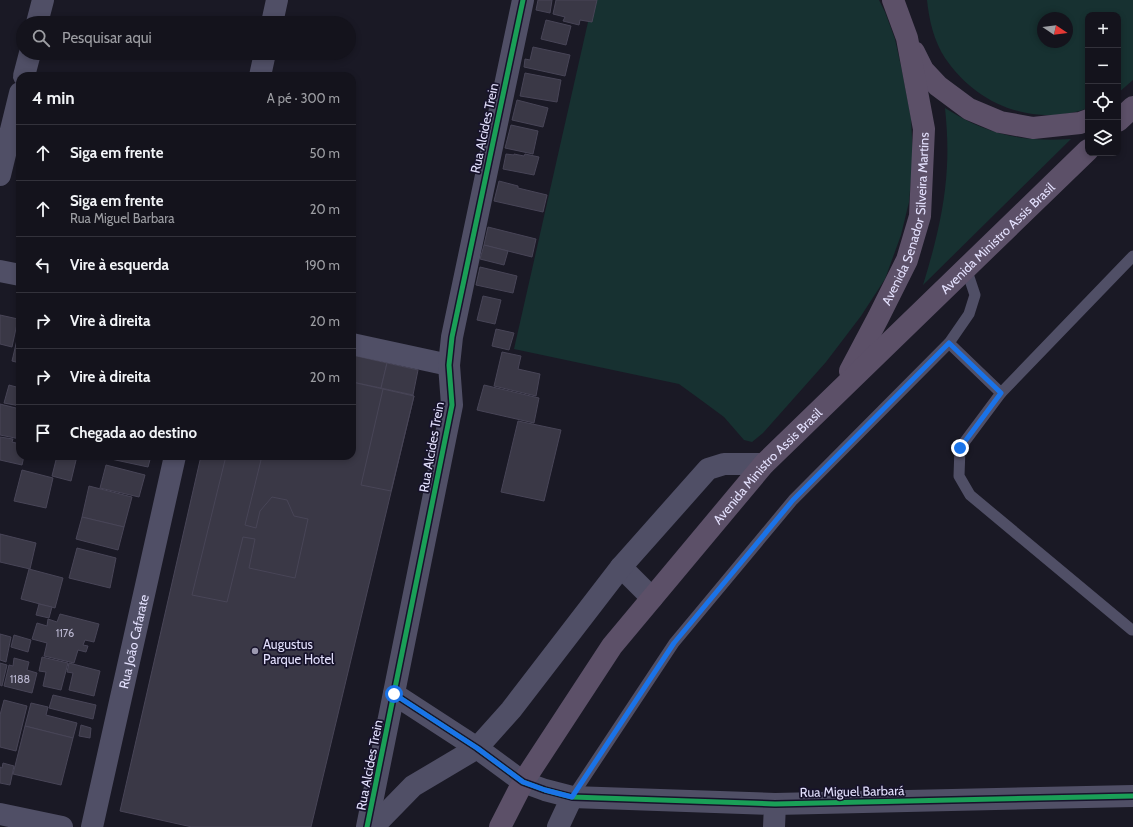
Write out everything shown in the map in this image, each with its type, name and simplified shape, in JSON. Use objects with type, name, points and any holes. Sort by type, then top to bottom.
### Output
[{"type":"highway","points":[[893,0],[907,38],[923,70],[938,86],[969,109],[1000,122],[1033,128],[1085,121]]},
{"type":"highway","points":[[907,0],[907,38]]},
{"type":"highway","name":"Avenida Senador Silveira Martins","points":[[840,389],[907,260],[920,216],[924,129],[907,38]]},
{"type":"highway","points":[[1121,109],[1133,106]]},
{"type":"highway","points":[[1119,120],[1133,106]]},
{"type":"highway","name":"Avenida Ministro Assis Brasil","points":[[500,827],[523,782],[612,646],[764,464],[1085,153]]},
{"type":"street","points":[[39,16],[43,0]]},
{"type":"street","points":[[274,16],[277,0]]},
{"type":"street","name":"Rua Alcides Trein","points":[[367,827],[452,405],[449,365],[457,310],[523,0]]},
{"type":"street","points":[[25,72],[28,60]]},
{"type":"street","points":[[261,72],[263,60]]},
{"type":"street","points":[[0,175],[16,109]]},
{"type":"street","points":[[0,271],[16,274]]},
{"type":"street","points":[[356,345],[449,365]]},
{"type":"street","name":"Rua João Cafarate","points":[[92,827],[174,460]]},
{"type":"street","points":[[373,827],[413,786],[477,748],[511,710],[621,567],[708,469],[724,464],[764,464]]},
{"type":"street","points":[[621,567],[652,598]]},
{"type":"street","name":"Rua Miguel Barbará","points":[[394,694],[477,748],[523,782],[545,790],[572,797],[775,804],[1133,796]]},
{"type":"street","points":[[558,827],[572,797]]},
{"type":"street","points":[[774,827],[775,804]]},
{"type":"street","points":[[0,814],[28,824],[62,827]]},
{"type":"lane","points":[[1133,256],[1001,393],[960,448],[959,476],[970,495],[1133,630]]},
{"type":"lane","points":[[572,797],[674,643],[793,500],[949,343],[969,314],[975,295],[966,268]]},
{"type":"lane","points":[[949,343],[1001,393]]},
{"type":"green space","points":[[593,0],[879,0],[895,39],[911,118],[913,157],[909,202],[901,235],[885,279],[861,316],[826,362],[763,433],[752,442],[744,440],[724,417],[679,384],[514,349]]},
{"type":"green space","points":[[927,0],[1133,0],[1133,80],[1121,90],[1121,12],[1085,12],[1085,109],[1072,113],[1055,115],[1038,115],[1007,108],[979,93],[966,83],[945,58],[938,45],[931,23]]},
{"type":"green space","points":[[945,108],[976,125],[1005,135],[1036,139],[1071,139],[923,285],[932,256],[942,211],[946,181],[947,130]]},
{"type":"building","points":[[538,0],[552,0],[550,13],[536,10]]},
{"type":"building","points":[[556,0],[597,0],[592,22],[580,20],[579,25],[563,21],[565,17],[553,14]]},
{"type":"building","points":[[546,20],[571,26],[566,45],[541,39]]},
{"type":"building","points":[[533,47],[570,55],[565,76],[524,67],[525,59],[530,60]]},
{"type":"building","points":[[525,73],[561,80],[557,102],[520,96]]},
{"type":"building","points":[[517,100],[548,108],[543,127],[512,120]]},
{"type":"building","points":[[511,125],[538,131],[533,154],[505,148]]},
{"type":"building","points":[[506,154],[524,156],[525,154],[539,157],[534,175],[503,169]]},
{"type":"building","points":[[499,181],[518,186],[518,188],[547,195],[543,212],[494,201]]},
{"type":"building","points":[[488,227],[536,239],[532,257],[484,245]]},
{"type":"building","points":[[484,245],[508,251],[504,265],[480,259]]},
{"type":"building","points":[[480,267],[517,276],[513,293],[476,285]]},
{"type":"building","points":[[483,296],[501,300],[495,324],[477,320]]},
{"type":"building","points":[[0,315],[16,319],[16,328],[12,347],[0,344]]},
{"type":"building","points":[[496,329],[514,333],[509,350],[492,346]]},
{"type":"building","points":[[16,344],[16,362],[12,361]]},
{"type":"building","points":[[502,352],[521,356],[518,369],[540,374],[536,396],[494,386]]},
{"type":"building","points":[[356,356],[387,363],[381,388],[356,383]]},
{"type":"building","points":[[387,363],[418,370],[413,395],[381,388]]},
{"type":"building","name":"Augustus Parque Hotel","points":[[356,383],[414,396],[311,827],[192,827],[120,811],[200,460],[356,460]]},
{"type":"building","points":[[9,385],[16,387],[16,405],[4,403]]},
{"type":"building","points":[[484,385],[539,398],[534,423],[477,410]]},
{"type":"building","points":[[383,389],[414,396],[391,491],[361,485]]},
{"type":"building","points":[[0,404],[16,408],[16,438],[0,435]]},
{"type":"building","points":[[518,421],[561,430],[544,501],[501,492]]},
{"type":"building","points":[[0,437],[13,439],[12,442],[16,443],[16,460],[23,460],[22,465],[0,460]]},
{"type":"building","points":[[56,460],[76,460],[71,481],[52,476]]},
{"type":"building","points":[[116,460],[150,460],[148,467]]},
{"type":"building","points":[[225,460],[261,460],[245,525],[256,528],[260,511],[272,497],[287,500],[294,516],[308,519],[295,578],[249,568],[255,539],[243,537],[227,602],[192,595]]},
{"type":"building","points":[[106,465],[145,475],[139,497],[100,488]]},
{"type":"building","points":[[22,470],[53,478],[46,508],[14,501]]},
{"type":"building","points":[[89,486],[132,497],[124,527],[82,517]]},
{"type":"building","points":[[82,517],[124,527],[118,550],[76,539]]},
{"type":"building","points":[[0,534],[36,543],[30,569],[0,562]]},
{"type":"building","points":[[77,548],[116,558],[110,588],[69,578]]},
{"type":"building","points":[[29,569],[63,578],[55,608],[21,599]]},
{"type":"building","points":[[39,604],[52,607],[49,618],[36,615]]},
{"type":"building","points":[[60,614],[99,624],[94,642],[85,640],[83,645],[88,646],[86,652],[78,650],[74,663],[44,656],[47,643],[32,639],[37,623],[47,626],[48,619],[57,622]]},
{"type":"building","points":[[0,634],[11,637],[6,662],[0,660]]},
{"type":"building","points":[[14,635],[31,640],[28,652],[11,647]]},
{"type":"building","points":[[42,657],[68,663],[61,690],[43,686],[46,672],[39,671]]},
{"type":"building","points":[[14,658],[29,662],[27,670],[37,673],[32,693],[4,686],[9,665],[13,666]]},
{"type":"building","points":[[0,663],[7,665],[2,686],[0,685]]},
{"type":"building","points":[[69,663],[100,671],[94,696],[69,690],[73,673],[67,672]]},
{"type":"building","points":[[53,695],[96,705],[93,719],[49,708]]},
{"type":"building","points":[[4,700],[27,706],[16,751],[0,747],[0,715]]},
{"type":"building","points":[[31,703],[48,707],[46,715],[77,723],[73,738],[25,726]]},
{"type":"building","points":[[81,725],[91,728],[90,738],[79,736]]},
{"type":"building","points":[[25,726],[73,738],[61,785],[13,774]]},
{"type":"building","points":[[3,763],[14,766],[10,785],[0,783],[0,767],[2,768]]},
{"type":"cycle path","points":[[367,827],[452,405],[449,365],[452,337],[523,0]]},
{"type":"cycle path","points":[[394,694],[477,748],[523,782],[545,790],[572,797],[775,804],[1133,796]]},
{"type":"place","name":"Augustus Parque Hotel","points":[[255,651]]},
{"type":"route","points":[[394,694],[477,748],[523,782],[545,790],[572,797],[674,643],[793,500],[949,343],[1001,393],[960,448]]}]
